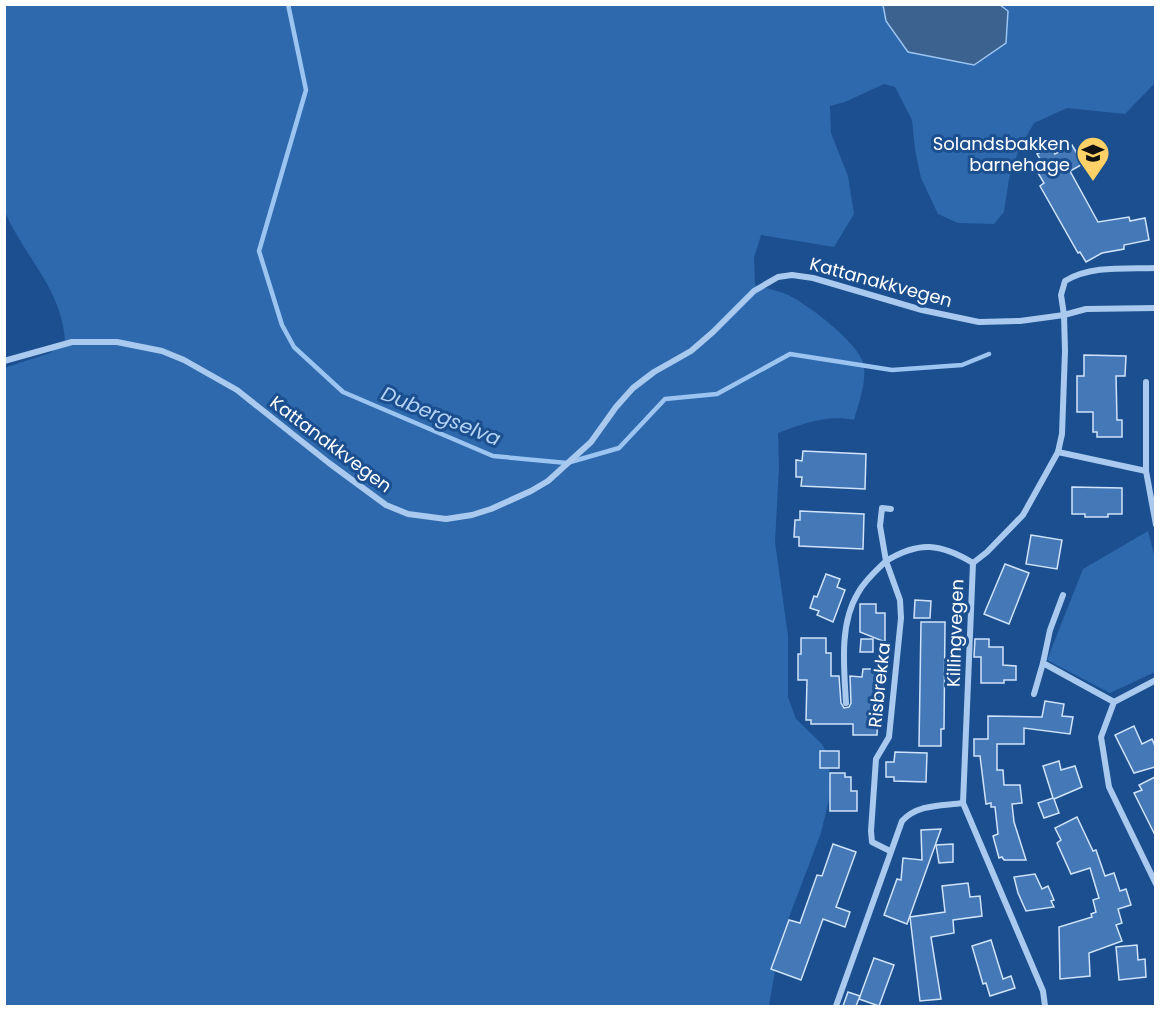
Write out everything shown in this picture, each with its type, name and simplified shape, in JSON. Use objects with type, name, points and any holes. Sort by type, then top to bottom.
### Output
[{"type":"street","points":[[1064,315],[1061,295],[1065,281],[1076,274],[1155,268]]},
{"type":"street","name":"Kattanakkvegen","points":[[4,361],[72,342],[117,342],[162,351],[201,369],[237,390],[386,505],[408,514],[446,519],[491,509],[548,481],[591,442],[615,407],[643,379],[691,351],[754,291],[778,278],[792,275],[813,278],[922,310],[980,322],[1020,321],[1064,315],[1086,309],[1155,308]]},
{"type":"street","name":"Killingvegen","points":[[1045,1006],[1043,992],[963,804],[973,563],[987,552],[1023,514],[1058,452],[1062,435],[1064,315]]},
{"type":"street","points":[[1146,382],[1146,471],[1155,525]]},
{"type":"street","points":[[1058,452],[1146,471]]},
{"type":"street","name":"Risbrekka","points":[[890,851],[872,842],[872,831],[876,759],[889,737],[901,618],[900,600],[886,561],[880,526],[882,508],[891,509]]},
{"type":"street","name":"Risbrekka","points":[[846,703],[844,672],[846,625],[857,594],[868,579],[886,561],[902,551],[923,546],[955,552],[973,563]]},
{"type":"street","points":[[1034,694],[1050,630],[1063,595]]},
{"type":"street","points":[[1042,663],[1114,702]]},
{"type":"street","points":[[1155,680],[1114,702],[1101,737],[1109,788],[1155,884]]},
{"type":"street","points":[[836,1006],[902,821],[910,812],[921,808],[963,804]]},
{"type":"shaded area","points":[[5,5],[883,5],[886,21],[1008,11],[1000,5],[1155,5],[1155,83],[1125,114],[1067,108],[1034,123],[1019,149],[1009,179],[1004,212],[994,224],[958,223],[938,214],[921,178],[912,120],[895,87],[884,84],[845,102],[830,106],[831,133],[848,176],[854,214],[834,247],[761,235],[754,258],[755,285],[786,294],[819,315],[854,347],[864,366],[862,393],[854,420],[825,419],[778,433],[779,467],[775,542],[788,636],[788,697],[796,719],[822,744],[829,758],[830,795],[821,833],[780,941],[769,1006],[5,1006],[4,368],[50,353],[65,341],[62,322],[50,289],[5,212]]},
{"type":"shaded area","points":[[883,5],[1000,5],[1008,11],[1006,43],[974,65],[908,52],[886,21]]},
{"type":"shaded area","points":[[1148,531],[1155,558],[1155,672],[1110,693],[1047,660],[1083,569]]},
{"type":"building","points":[[1072,145],[1083,164],[1070,171],[1098,222],[1129,217],[1130,221],[1145,218],[1149,240],[1124,245],[1124,249],[1102,253],[1086,262],[1080,252],[1078,253],[1040,186],[1044,183],[1034,166],[1042,162],[1037,154],[1050,146],[1055,154]]},
{"type":"building","points":[[1084,355],[1126,356],[1125,376],[1116,376],[1117,420],[1122,420],[1122,437],[1097,437],[1097,432],[1093,432],[1093,412],[1077,412],[1077,376],[1084,376]]},
{"type":"building","points":[[803,451],[866,454],[865,489],[801,486],[802,477],[796,477],[796,460],[802,461]]},
{"type":"building","points":[[1072,487],[1122,488],[1122,514],[1108,514],[1108,517],[1085,517],[1085,514],[1072,514]]},
{"type":"building","points":[[800,511],[864,514],[863,549],[799,546],[799,537],[794,537],[795,520],[800,520]]},
{"type":"building","points":[[1031,535],[1062,540],[1057,569],[1026,564]]},
{"type":"building","points":[[1005,564],[1029,573],[1009,624],[984,614]]},
{"type":"building","points":[[826,574],[840,579],[837,587],[845,590],[833,622],[817,615],[819,611],[810,608]]},
{"type":"building","points":[[915,600],[931,601],[930,618],[914,618]]},
{"type":"building","points":[[860,604],[876,604],[876,613],[885,613],[885,642],[860,632]]},
{"type":"building","points":[[921,622],[945,622],[944,729],[941,729],[941,746],[919,746]]},
{"type":"building","points":[[801,638],[826,638],[826,653],[831,653],[831,676],[839,676],[841,703],[844,708],[849,707],[851,703],[850,676],[862,677],[863,669],[880,669],[877,735],[853,735],[853,724],[811,724],[811,720],[806,720],[807,680],[798,680],[798,654],[801,654]]},
{"type":"building","points":[[861,639],[873,639],[873,652],[860,652]]},
{"type":"building","points":[[975,639],[989,639],[989,647],[1003,647],[1003,665],[1016,666],[1016,680],[1004,680],[1004,683],[981,683],[981,657],[974,657]]},
{"type":"building","points":[[1045,701],[1064,704],[1062,716],[1073,717],[1070,734],[1024,728],[1024,744],[997,744],[997,770],[1003,770],[1004,785],[1020,785],[1022,803],[1012,804],[1014,822],[1026,860],[1004,860],[1002,857],[999,858],[993,836],[998,834],[995,807],[991,807],[991,803],[986,804],[980,756],[974,756],[974,739],[988,739],[988,716],[1042,717]]},
{"type":"building","points":[[1134,726],[1142,744],[1152,739],[1155,746],[1155,767],[1134,773],[1115,735]]},
{"type":"building","points":[[820,751],[839,751],[839,768],[820,768]]},
{"type":"building","points":[[895,752],[927,753],[926,782],[894,781],[894,777],[886,777],[886,762],[894,762]]},
{"type":"building","points":[[1059,761],[1061,770],[1075,766],[1082,787],[1054,799],[1059,813],[1044,818],[1038,803],[1053,798],[1043,766]]},
{"type":"building","points":[[830,773],[845,773],[845,777],[851,777],[851,791],[857,791],[857,811],[830,811]]},
{"type":"building","points":[[1155,777],[1155,835],[1134,793],[1142,790],[1139,785]]},
{"type":"building","points":[[1077,817],[1093,851],[1096,850],[1105,876],[1114,873],[1120,891],[1126,889],[1131,905],[1118,909],[1122,923],[1116,925],[1122,941],[1089,953],[1090,976],[1060,979],[1059,927],[1092,917],[1091,914],[1096,912],[1093,900],[1099,898],[1090,868],[1071,874],[1057,843],[1061,840],[1055,828]]},
{"type":"building","points":[[941,829],[907,924],[884,915],[897,879],[901,880],[903,858],[922,860],[921,830]]},
{"type":"building","points":[[833,844],[856,852],[836,907],[850,912],[845,927],[823,919],[801,980],[771,969],[789,920],[800,923],[817,875],[822,876]]},
{"type":"building","points":[[953,844],[953,862],[939,863],[936,845]]},
{"type":"building","points":[[1035,874],[1042,889],[1048,886],[1054,900],[1051,901],[1054,907],[1026,911],[1014,877]]},
{"type":"building","points":[[968,883],[970,897],[980,896],[982,916],[953,920],[954,933],[931,937],[941,999],[920,1001],[910,917],[945,912],[942,886]]},
{"type":"building","points":[[991,940],[1003,979],[1011,976],[1015,988],[990,996],[986,983],[983,984],[972,946]]},
{"type":"building","points":[[1137,945],[1138,960],[1145,959],[1146,977],[1119,980],[1116,947]]},
{"type":"building","points":[[874,958],[894,965],[879,1006],[859,999]]},
{"type":"building","points":[[848,992],[860,996],[856,1006],[843,1006]]},
{"type":"waterway","name":"Dubergselva","points":[[288,4],[306,90],[259,251],[282,325],[294,347],[343,392],[493,456],[567,463],[619,448],[665,399],[717,394],[790,354],[892,370],[962,365],[989,354]]},
{"type":"place","name":"Solandsbakken barnehage","points":[[1093,182]]}]
